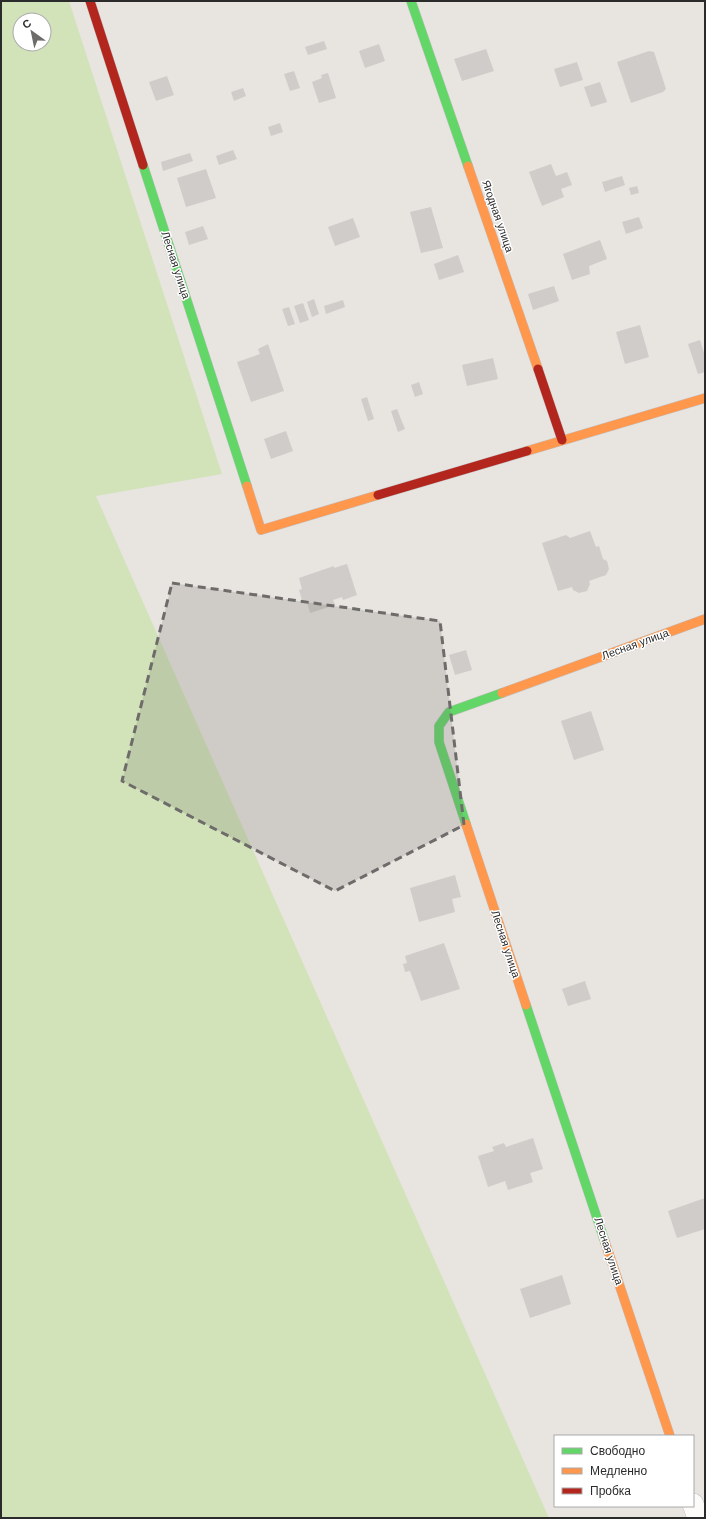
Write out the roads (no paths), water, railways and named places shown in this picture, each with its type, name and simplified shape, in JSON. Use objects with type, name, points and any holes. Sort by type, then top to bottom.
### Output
[{"type":"street","name":"Лесная улица","points":[[90,1],[261,530],[562,440]]},
{"type":"street","name":"Ягодная улица","points":[[411,1],[562,440]]},
{"type":"street","points":[[562,440],[705,398]]},
{"type":"street","name":"Лесная улица","points":[[670,1435],[439,742],[439,726],[449,712],[705,619]]},
{"type":"street","points":[[694,1507],[698,1518]]}]
